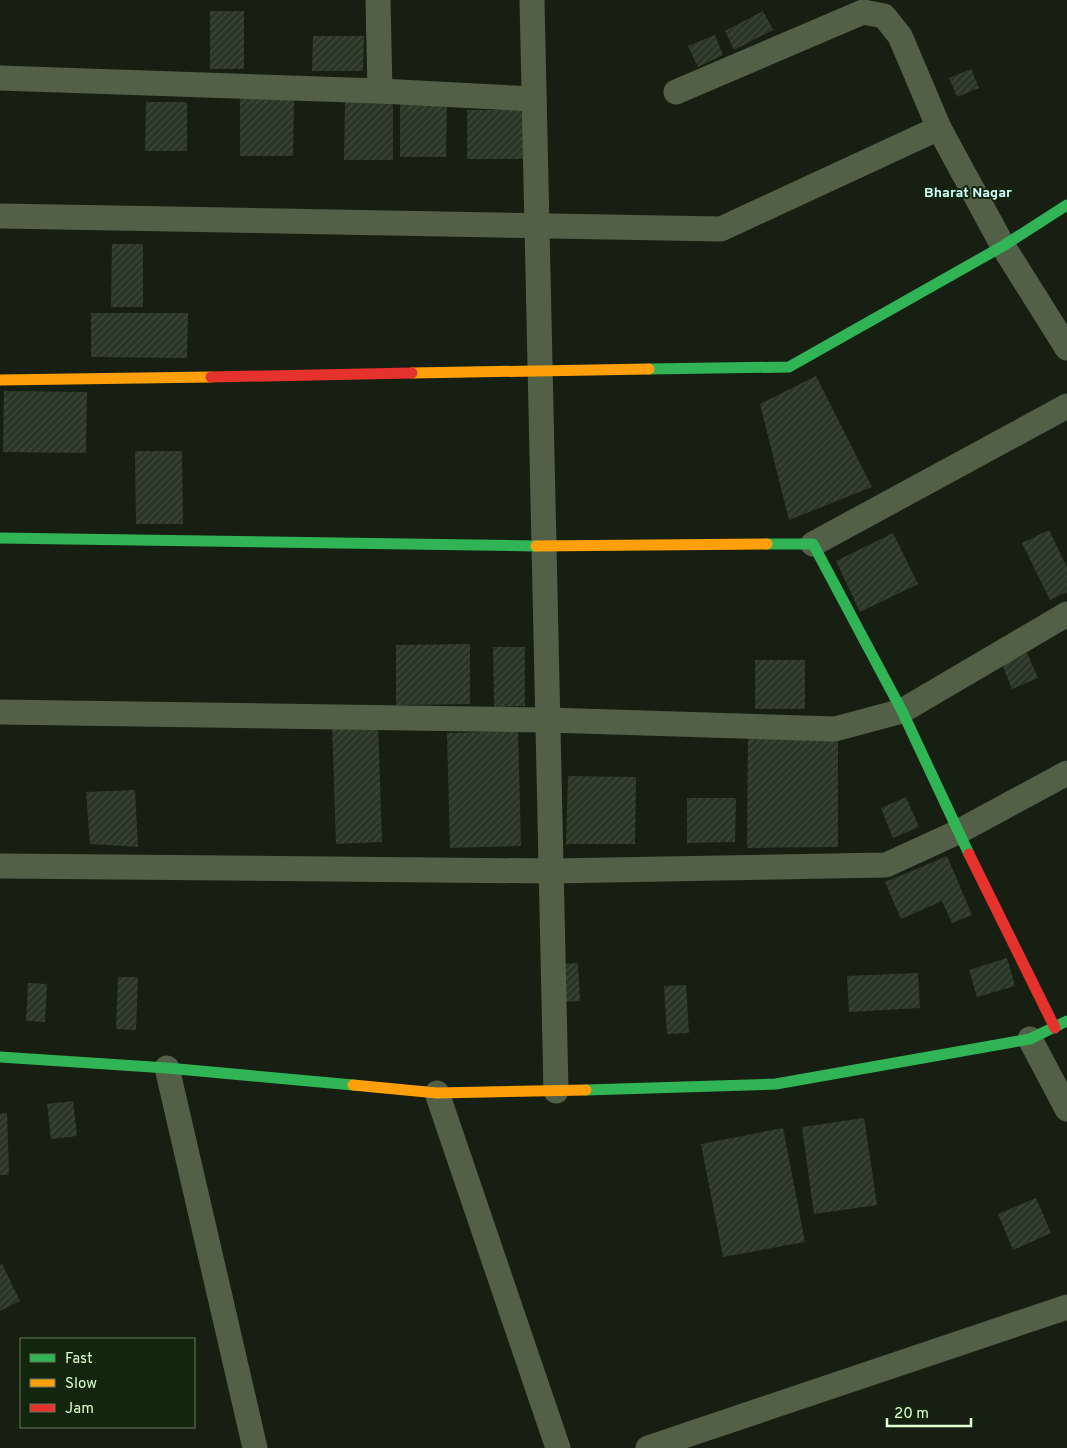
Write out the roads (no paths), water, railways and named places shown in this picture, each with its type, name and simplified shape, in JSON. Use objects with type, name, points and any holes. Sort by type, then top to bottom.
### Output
[{"type":"street","points":[[378,0],[380,91]]},
{"type":"street","points":[[532,0],[556,1091]]},
{"type":"street","points":[[676,92],[863,12],[884,16],[900,36],[939,128],[1003,246],[1067,348]]},
{"type":"street","points":[[0,78],[380,91],[534,100]]},
{"type":"street","points":[[0,216],[721,229],[939,128]]},
{"type":"street","points":[[0,380],[789,367],[1003,246],[1067,205]]},
{"type":"street","points":[[0,538],[544,546],[813,544],[1067,406]]},
{"type":"street","points":[[813,544],[902,711],[958,832],[1055,1028]]},
{"type":"street","points":[[0,712],[548,720],[835,729],[902,711],[1067,614]]},
{"type":"street","points":[[0,866],[551,871],[886,865],[958,832],[1067,773]]},
{"type":"street","points":[[0,1057],[167,1068],[437,1093],[776,1084],[1030,1039],[1067,1021]]},
{"type":"street","points":[[1030,1039],[1067,1109]]},
{"type":"street","points":[[167,1068],[255,1448]]},
{"type":"street","points":[[437,1093],[558,1448]]},
{"type":"street","points":[[648,1448],[1067,1307]]},
{"type":"district","name":"Bharat Nagar","points":[[968,193]]}]
